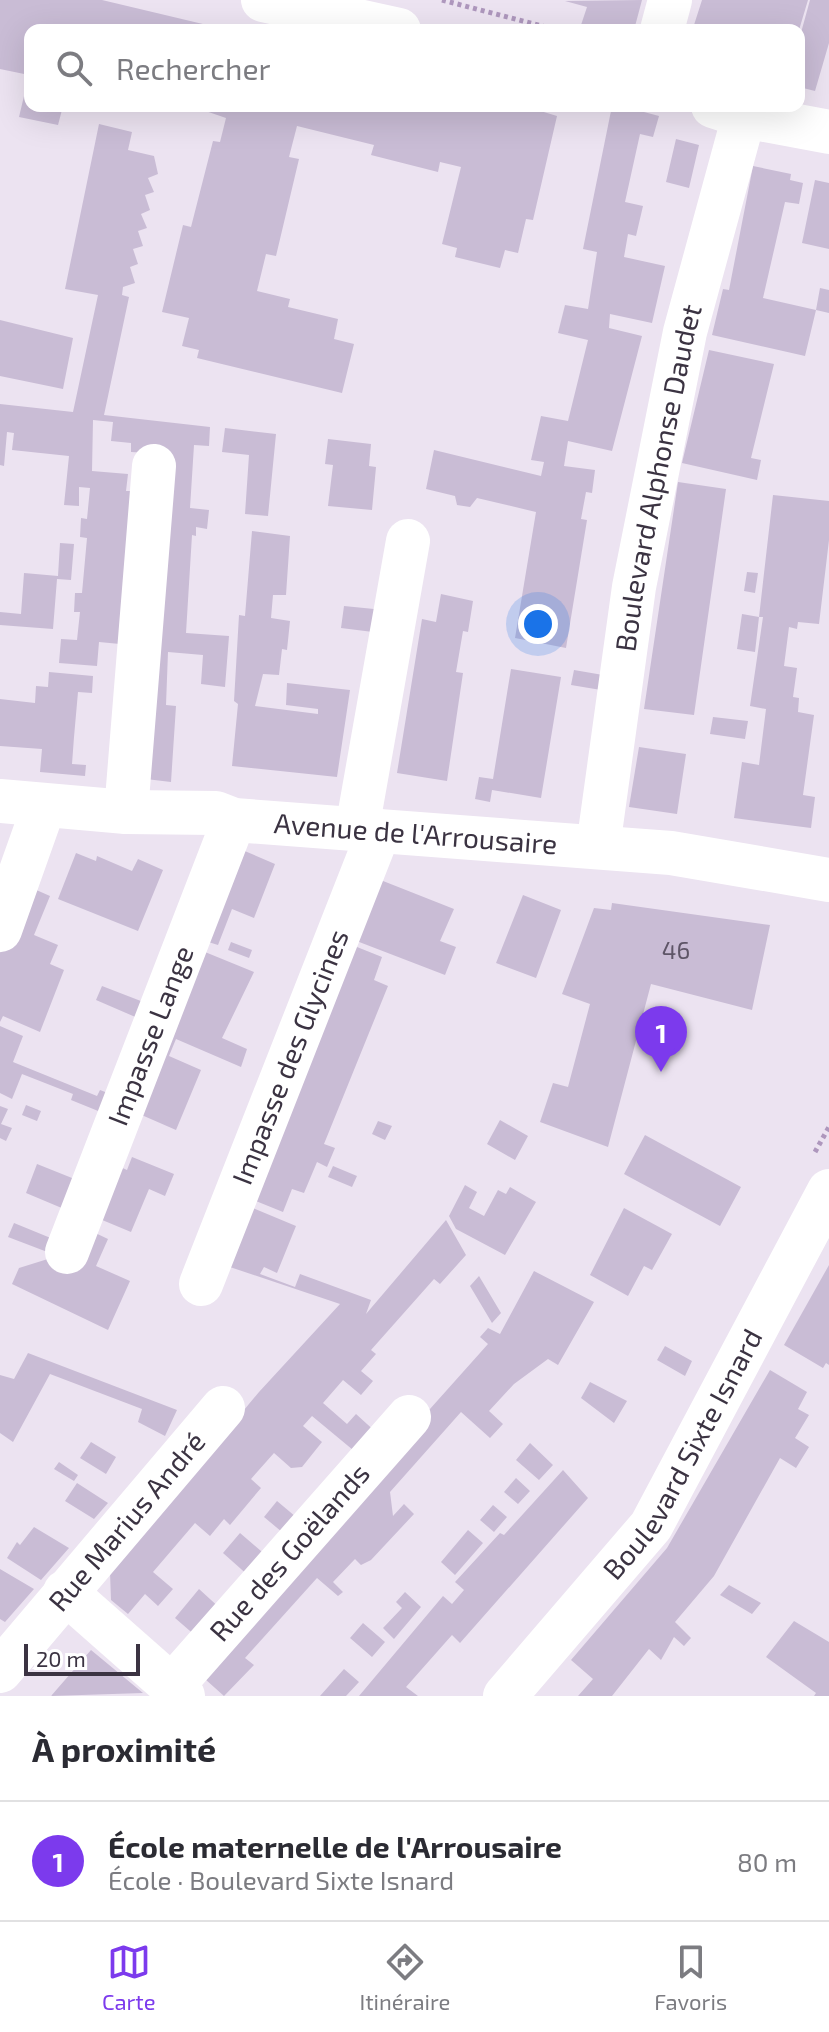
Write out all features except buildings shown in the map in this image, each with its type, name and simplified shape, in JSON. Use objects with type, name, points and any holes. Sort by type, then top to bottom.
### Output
[{"type":"street","points":[[263,0],[394,19]]},
{"type":"street","points":[[664,24],[670,0]]},
{"type":"street","name":"Boulevard Alphonse Daudet","points":[[598,847],[634,587],[728,112]]},
{"type":"street","points":[[733,112],[829,132]]},
{"type":"street","points":[[126,812],[154,466]]},
{"type":"street","name":"Impasse des Glycines","points":[[201,1284],[368,830],[408,541]]},
{"type":"street","name":"Avenue de l'Arrousaire","points":[[0,801],[126,812],[216,813],[234,820],[671,853],[829,880]]},
{"type":"street","points":[[0,930],[44,806]]},
{"type":"street","name":"Impasse Lange","points":[[67,1252],[234,820]]},
{"type":"street","name":"Boulevard Sixte Isnard","points":[[505,1696],[651,1526],[829,1191]]},
{"type":"street","name":"Rue Marius André","points":[[0,1671],[223,1408]]},
{"type":"street","name":"Rue des Goëlands","points":[[65,1592],[177,1691],[409,1417]]},
{"type":"path","points":[[442,0],[534,24]]},
{"type":"place","name":"École maternelle de l'Arrousaire","points":[[661,1072]]}]
